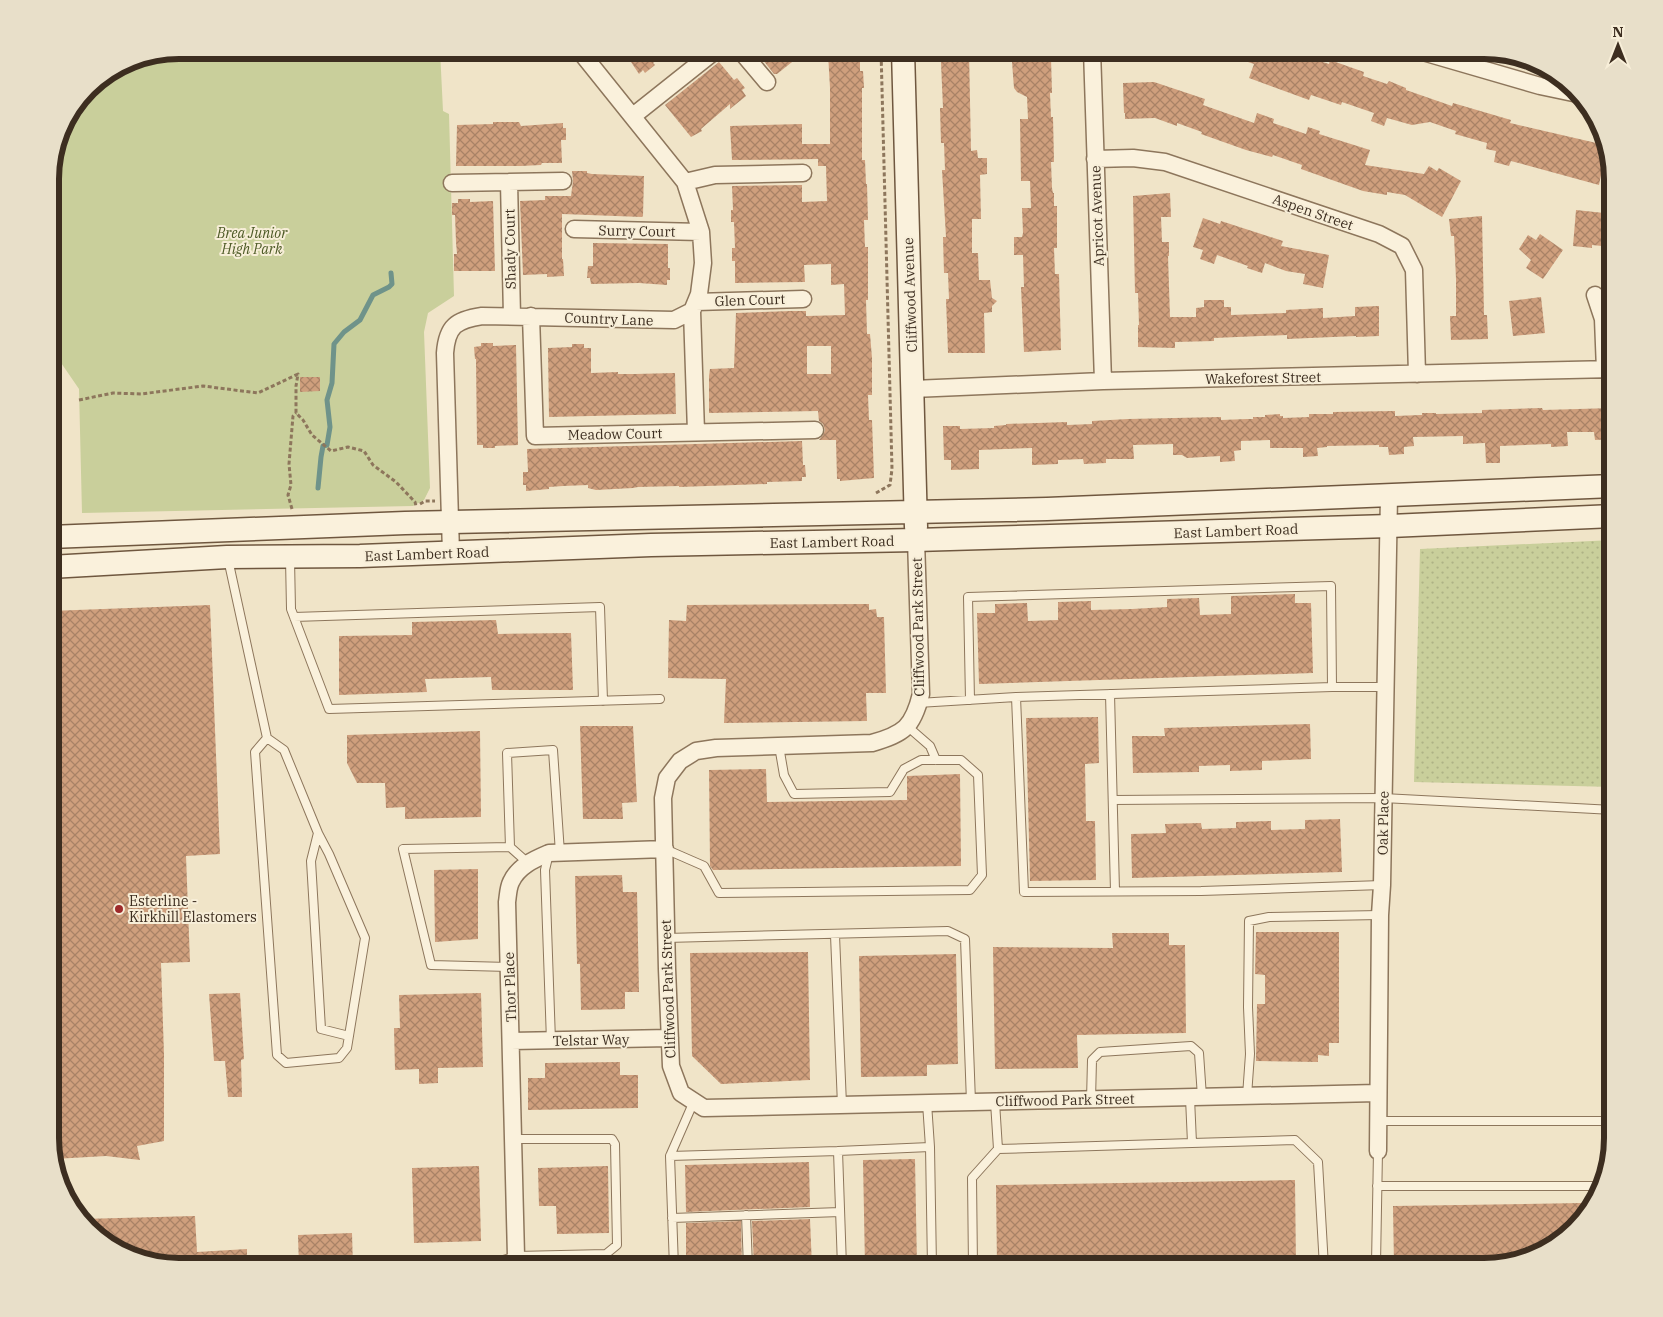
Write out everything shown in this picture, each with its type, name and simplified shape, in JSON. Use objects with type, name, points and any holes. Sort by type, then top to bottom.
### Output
[{"type":"main road","name":"Cliffwood Avenue","points":[[903,59],[916,540]]},
{"type":"main road","name":"East Lambert Road","points":[[59,537],[450,522],[1047,509],[1604,486]]},
{"type":"main road","name":"East Lambert Road","points":[[59,566],[227,557],[360,556],[642,546],[916,540],[1390,526],[1604,516]]},
{"type":"main road","points":[[225,529],[227,557]]},
{"type":"street","points":[[586,59],[685,182],[700,232],[703,263],[700,294],[694,306],[696,432]]},
{"type":"street","points":[[633,116],[695,59]]},
{"type":"street","points":[[748,59],[767,82]]},
{"type":"street","name":"Apricot Avenue","points":[[1092,59],[1103,381]]},
{"type":"street","points":[[1447,59],[1540,86],[1565,91]]},
{"type":"street","name":"Aspen Street","points":[[1095,159],[1133,158],[1165,162],[1379,234],[1402,246],[1414,270],[1417,374]]},
{"type":"street","points":[[685,182],[715,175],[803,173]]},
{"type":"street","points":[[452,183],[563,181]]},
{"type":"street","name":"Shady Court","points":[[508,182],[512,316]]},
{"type":"street","name":"Surry Court","points":[[574,229],[700,232]]},
{"type":"street","points":[[1595,295],[1604,328]]},
{"type":"street","name":"Glen Court","points":[[694,306],[804,298]]},
{"type":"street","name":"Country Lane","points":[[451,553],[446,339],[454,324],[466,318],[482,316],[674,320],[694,306]]},
{"type":"street","name":"Meadow Court","points":[[531,316],[535,436],[815,430]]},
{"type":"street","name":"Wakeforest Street","points":[[913,389],[1103,381],[1604,370]]},
{"type":"street","name":"Oak Place","points":[[1378,1151],[1377,1093],[1390,526],[1389,495]]},
{"type":"street","name":"Cliffwood Park Street","points":[[916,540],[921,694],[917,711],[908,726],[891,738],[872,743],[716,748],[696,751],[680,761],[667,778],[663,798],[671,1066],[681,1093],[704,1108],[1377,1093]]},
{"type":"street","name":"Thor Place","points":[[516,1256],[507,902],[511,882],[521,868],[528,863],[555,853],[665,849]]},
{"type":"street","name":"Telstar Way","points":[[511,1041],[670,1038]]},
{"type":"lane","points":[[227,557],[268,738],[284,750],[365,938],[347,1048],[339,1058],[286,1063],[277,1055],[255,752],[268,738]]},
{"type":"lane","points":[[290,557],[291,609],[328,709],[660,699]]},
{"type":"lane","points":[[970,700],[968,597],[1331,586],[1332,687]]},
{"type":"lane","points":[[294,617],[600,607],[603,701]]},
{"type":"lane","points":[[918,703],[1016,697],[1386,686]]},
{"type":"lane","points":[[1110,694],[1115,891]]},
{"type":"lane","points":[[1016,697],[1024,892],[1201,891],[1382,885]]},
{"type":"lane","points":[[908,726],[930,746],[936,760]]},
{"type":"lane","points":[[665,849],[704,866],[718,893],[970,890],[982,875],[978,775],[961,760],[921,760],[904,769],[890,792],[794,794],[784,775],[779,746]]},
{"type":"lane","points":[[510,847],[507,753],[553,750],[555,853],[545,870],[551,1041]]},
{"type":"lane","points":[[1113,800],[1383,798],[1604,810]]},
{"type":"lane","points":[[318,832],[311,861],[321,1029],[349,1036]]},
{"type":"lane","points":[[509,966],[431,965],[403,849],[510,847],[528,863]]},
{"type":"lane","points":[[1247,1096],[1250,1054],[1248,1007],[1250,920],[1269,917],[1380,915]]},
{"type":"lane","points":[[666,938],[948,931],[965,940],[971,1102]]},
{"type":"lane","points":[[835,935],[842,1105]]},
{"type":"lane","points":[[1091,1100],[1092,1060],[1100,1052],[1191,1046],[1199,1053],[1192,1143]]},
{"type":"lane","points":[[674,1258],[670,1156],[694,1101]]},
{"type":"lane","points":[[973,1258],[972,1178],[998,1149],[995,1102]]},
{"type":"lane","points":[[927,1103],[930,1148],[932,1258]]},
{"type":"lane","points":[[1378,1121],[1604,1121]]},
{"type":"lane","points":[[510,1258],[516,1256],[606,1254],[617,1245],[615,1144],[612,1139],[513,1139]]},
{"type":"lane","points":[[998,1149],[1295,1140],[1318,1162],[1323,1258]]},
{"type":"lane","points":[[670,1156],[930,1148]]},
{"type":"lane","points":[[838,1151],[842,1258]]},
{"type":"lane","points":[[1376,1258],[1378,1151]]},
{"type":"lane","points":[[1377,1186],[1594,1186]]},
{"type":"lane","points":[[672,1218],[840,1212]]},
{"type":"lane","points":[[746,1215],[748,1258]]},
{"type":"path","points":[[79,400],[113,393],[141,394],[203,386],[258,393],[298,374],[296,412],[293,416],[289,464],[291,485],[288,495],[292,510]]},
{"type":"path","points":[[296,412],[312,435],[331,451],[348,447],[364,451],[373,465],[396,482],[415,502],[417,507]]},
{"type":"green space","name":"Brea Junior High Park","points":[[179,59],[440,59],[443,111],[449,114],[454,296],[428,313],[424,332],[430,488],[424,500],[413,506],[82,513],[79,389],[59,360],[61,260],[59,171],[63,148],[68,133],[79,112],[94,94],[119,75],[140,65],[155,61]]},
{"type":"green space","points":[[1604,540],[1604,787],[1414,782],[1420,549]]},
{"type":"building","points":[[629,59],[658,59],[653,63],[655,65],[645,73],[643,70],[639,74]]},
{"type":"building","points":[[762,59],[796,59],[777,74],[774,74]]},
{"type":"building","points":[[828,59],[860,59],[860,71],[863,71],[864,88],[862,88],[862,160],[865,160],[868,220],[864,220],[865,247],[868,247],[867,334],[870,334],[872,358],[872,395],[868,395],[869,420],[872,420],[874,478],[840,481],[840,479],[837,479],[836,440],[819,440],[825,430],[823,424],[819,421],[818,411],[709,413],[710,369],[734,368],[736,313],[806,311],[806,316],[845,315],[844,284],[831,285],[831,264],[804,265],[805,282],[735,283],[735,261],[732,261],[732,248],[735,248],[734,222],[731,222],[731,210],[733,210],[732,186],[802,185],[802,202],[827,201],[826,166],[818,166],[818,159],[732,160],[730,126],[802,124],[802,144],[830,144]],"holes":[[[807,346],[831,346],[831,374],[807,374]]]},
{"type":"building","points":[[941,59],[969,59],[971,151],[977,150],[978,158],[987,158],[987,174],[980,175],[981,219],[972,219],[972,253],[978,253],[979,280],[990,280],[992,298],[997,301],[992,306],[992,312],[984,313],[985,353],[948,353],[946,299],[949,299],[948,273],[944,273],[943,237],[946,237],[942,170],[945,170],[944,143],[941,143],[940,108],[943,108]]},
{"type":"building","points":[[1051,59],[1052,93],[1050,93],[1051,117],[1053,117],[1054,162],[1051,162],[1054,206],[1057,206],[1057,248],[1054,248],[1055,274],[1059,274],[1061,350],[1024,352],[1021,287],[1024,287],[1023,255],[1014,255],[1014,237],[1022,237],[1022,208],[1031,208],[1030,181],[1021,181],[1020,119],[1028,119],[1027,97],[1017,92],[1014,88],[1012,62]]},
{"type":"building","points":[[1246,59],[1313,59],[1329,64],[1330,60],[1364,72],[1363,76],[1387,84],[1389,81],[1406,88],[1406,90],[1452,106],[1453,103],[1511,120],[1510,123],[1599,144],[1604,176],[1601,175],[1599,185],[1511,161],[1509,166],[1494,162],[1496,151],[1486,149],[1487,143],[1455,134],[1456,131],[1430,122],[1412,125],[1387,118],[1384,126],[1371,121],[1374,113],[1342,102],[1341,105],[1311,95],[1309,100],[1249,78],[1254,64],[1248,62],[1249,60]]},
{"type":"building","points":[[719,62],[734,80],[737,78],[745,88],[742,90],[746,96],[730,109],[730,104],[701,129],[702,131],[691,137],[665,105]]},
{"type":"building","points":[[1154,82],[1205,99],[1203,105],[1254,123],[1257,113],[1274,119],[1273,123],[1306,134],[1308,127],[1320,131],[1319,134],[1370,150],[1365,165],[1424,174],[1429,166],[1437,171],[1439,168],[1461,181],[1442,217],[1405,195],[1387,192],[1387,195],[1363,191],[1301,169],[1302,165],[1273,155],[1272,157],[1246,150],[1177,123],[1177,126],[1155,118],[1125,119],[1123,83]]},
{"type":"building","points":[[493,122],[519,122],[521,126],[563,123],[563,128],[566,128],[566,140],[561,140],[562,163],[521,166],[456,166],[457,125],[493,124]]},
{"type":"building","points":[[572,171],[587,171],[587,173],[592,174],[644,176],[643,216],[562,214],[564,276],[547,277],[547,274],[523,275],[520,201],[545,200],[545,196],[571,196]]},
{"type":"building","points":[[1170,193],[1171,217],[1161,217],[1162,242],[1169,242],[1170,317],[1196,317],[1196,308],[1204,307],[1204,300],[1224,300],[1224,307],[1231,307],[1231,315],[1286,313],[1286,310],[1323,308],[1323,318],[1355,316],[1355,307],[1379,306],[1379,336],[1287,339],[1287,335],[1214,338],[1214,341],[1175,342],[1175,348],[1138,347],[1138,293],[1135,293],[1133,196]]},
{"type":"building","points":[[458,199],[470,199],[470,202],[493,201],[495,271],[454,271],[454,254],[457,254],[455,215],[452,215],[452,203],[458,203]]},
{"type":"building","points":[[1576,210],[1604,213],[1604,244],[1602,246],[1592,245],[1592,248],[1573,246]]},
{"type":"building","points":[[1482,216],[1484,315],[1487,315],[1488,339],[1451,340],[1450,316],[1456,316],[1456,279],[1454,236],[1451,236],[1449,219]]},
{"type":"building","points":[[1203,218],[1220,224],[1221,221],[1283,241],[1281,246],[1329,255],[1323,288],[1303,284],[1305,274],[1286,271],[1265,263],[1262,273],[1217,255],[1214,264],[1200,259],[1203,250],[1193,247]]},
{"type":"building","points":[[1540,234],[1563,250],[1543,279],[1526,268],[1531,260],[1519,249],[1528,235],[1536,240]]},
{"type":"building","points":[[593,243],[668,244],[670,280],[667,280],[667,285],[639,283],[591,284],[590,278],[587,278],[588,266],[593,266]]},
{"type":"building","points":[[1541,297],[1545,333],[1513,336],[1509,301]]},
{"type":"building","points":[[481,343],[493,343],[493,346],[516,345],[518,445],[483,448],[483,445],[477,445],[476,359],[474,347],[481,346]]},
{"type":"building","points":[[572,344],[584,344],[584,348],[591,348],[591,373],[675,373],[676,414],[549,417],[548,348],[572,347]]},
{"type":"building","points":[[300,377],[320,377],[320,391],[300,392]]},
{"type":"building","points":[[1604,408],[1604,440],[1595,440],[1594,432],[1567,432],[1568,446],[1551,447],[1551,444],[1500,446],[1500,463],[1486,463],[1485,443],[1463,444],[1463,436],[1413,437],[1414,446],[1404,447],[1404,454],[1389,455],[1388,447],[1379,447],[1379,445],[1327,446],[1317,448],[1318,456],[1303,457],[1303,448],[1270,448],[1270,440],[1241,441],[1241,450],[1234,451],[1235,461],[1220,462],[1220,456],[1187,458],[1182,455],[1173,455],[1173,444],[1133,445],[1134,459],[1106,459],[1106,463],[1084,464],[1083,459],[1058,460],[1058,464],[1032,465],[1032,448],[979,450],[979,469],[951,470],[951,460],[944,460],[943,426],[960,426],[960,429],[994,428],[994,426],[1006,424],[1067,422],[1067,425],[1092,424],[1092,421],[1128,419],[1221,417],[1221,420],[1253,419],[1253,417],[1280,414],[1283,418],[1309,417],[1309,414],[1333,414],[1333,412],[1395,411],[1395,416],[1422,415],[1422,413],[1482,413],[1482,410]]},
{"type":"building","points":[[802,441],[803,465],[805,465],[806,477],[802,477],[802,481],[596,490],[588,488],[588,485],[549,487],[549,489],[526,491],[526,485],[523,485],[523,472],[528,472],[527,449]]},
{"type":"building","points":[[1295,594],[1295,603],[1311,603],[1313,673],[979,684],[977,613],[995,613],[995,604],[1027,603],[1028,621],[1058,620],[1058,602],[1091,601],[1091,610],[1132,609],[1167,607],[1167,599],[1199,598],[1200,615],[1231,614],[1231,596]]},
{"type":"building","points":[[869,604],[869,610],[876,609],[877,617],[884,617],[886,693],[866,693],[867,721],[724,723],[726,679],[668,678],[669,620],[686,621],[687,605]]},
{"type":"building","name":"Esterline - Kirkhill Elastomers","points":[[210,605],[220,854],[186,856],[190,962],[161,963],[164,1141],[137,1146],[140,1160],[106,1156],[61,1159],[59,1146],[59,611]]},
{"type":"building","points":[[496,620],[498,634],[571,633],[573,690],[492,690],[491,677],[425,679],[427,692],[339,695],[339,636],[412,635],[412,622]]},
{"type":"building","points":[[1098,717],[1099,763],[1085,764],[1086,821],[1095,821],[1096,880],[1030,881],[1026,718]]},
{"type":"building","points":[[1310,724],[1311,759],[1262,761],[1262,770],[1230,771],[1230,765],[1199,766],[1199,772],[1133,773],[1132,736],[1165,736],[1164,728]]},
{"type":"building","points":[[580,726],[633,726],[637,802],[622,803],[623,819],[583,819]]},
{"type":"building","points":[[480,731],[481,817],[405,819],[405,807],[386,808],[385,783],[357,783],[347,763],[347,735]]},
{"type":"building","points":[[766,769],[767,802],[907,800],[907,776],[960,774],[961,866],[713,870],[710,866],[709,770]]},
{"type":"building","points":[[1340,819],[1342,872],[1132,878],[1131,834],[1166,833],[1165,824],[1201,823],[1202,829],[1236,828],[1236,822],[1271,821],[1271,830],[1305,829],[1305,820]]},
{"type":"building","points":[[478,869],[478,939],[435,942],[434,870]]},
{"type":"building","points":[[622,875],[623,892],[637,892],[639,992],[625,992],[625,1009],[581,1010],[580,964],[577,964],[575,876]]},
{"type":"building","points":[[1256,932],[1339,932],[1339,1043],[1329,1043],[1329,1056],[1318,1055],[1318,1062],[1256,1061],[1257,1004],[1265,1004],[1265,975],[1255,974]]},
{"type":"building","points":[[1112,933],[1169,933],[1169,945],[1185,945],[1186,1033],[1077,1035],[1078,1068],[995,1069],[993,947],[1113,948]]},
{"type":"building","points":[[808,952],[810,1080],[721,1084],[692,1056],[690,953]]},
{"type":"building","points":[[956,954],[958,1064],[927,1065],[927,1076],[861,1077],[859,956]]},
{"type":"building","points":[[240,993],[244,1059],[241,1060],[242,1097],[228,1097],[225,1061],[214,1061],[209,994]]},
{"type":"building","points":[[481,993],[483,1067],[438,1068],[438,1083],[419,1084],[419,1069],[395,1070],[394,1028],[400,1028],[399,995]]},
{"type":"building","points":[[620,1062],[620,1075],[638,1075],[638,1108],[528,1110],[528,1078],[545,1078],[545,1063]]},
{"type":"building","points":[[915,1159],[917,1258],[865,1258],[863,1160]]},
{"type":"building","points":[[809,1162],[810,1207],[686,1212],[685,1165]]},
{"type":"building","points":[[479,1166],[481,1241],[414,1243],[412,1168]]},
{"type":"building","points":[[608,1166],[609,1233],[557,1234],[556,1206],[539,1206],[538,1168]]},
{"type":"building","points":[[1295,1180],[1296,1258],[997,1258],[996,1185]]},
{"type":"building","points":[[1582,1203],[1582,1208],[1574,1217],[1551,1238],[1530,1249],[1508,1256],[1492,1258],[1394,1258],[1393,1206]]},
{"type":"building","points":[[195,1216],[197,1252],[247,1249],[247,1258],[171,1258],[155,1256],[140,1252],[112,1238],[90,1219]]},
{"type":"building","points":[[810,1219],[812,1258],[754,1258],[752,1221]]},
{"type":"building","points":[[741,1221],[742,1258],[686,1258],[686,1223]]},
{"type":"building","points":[[352,1233],[353,1258],[299,1258],[298,1235]]},
{"type":"waterway","points":[[318,488],[323,446],[327,445],[330,427],[327,400],[332,383],[334,344],[344,332],[360,320],[373,295],[392,284],[391,273]]},
{"type":"place","name":"Esterline - Kirkhill Elastomers","points":[[119,909]]}]
